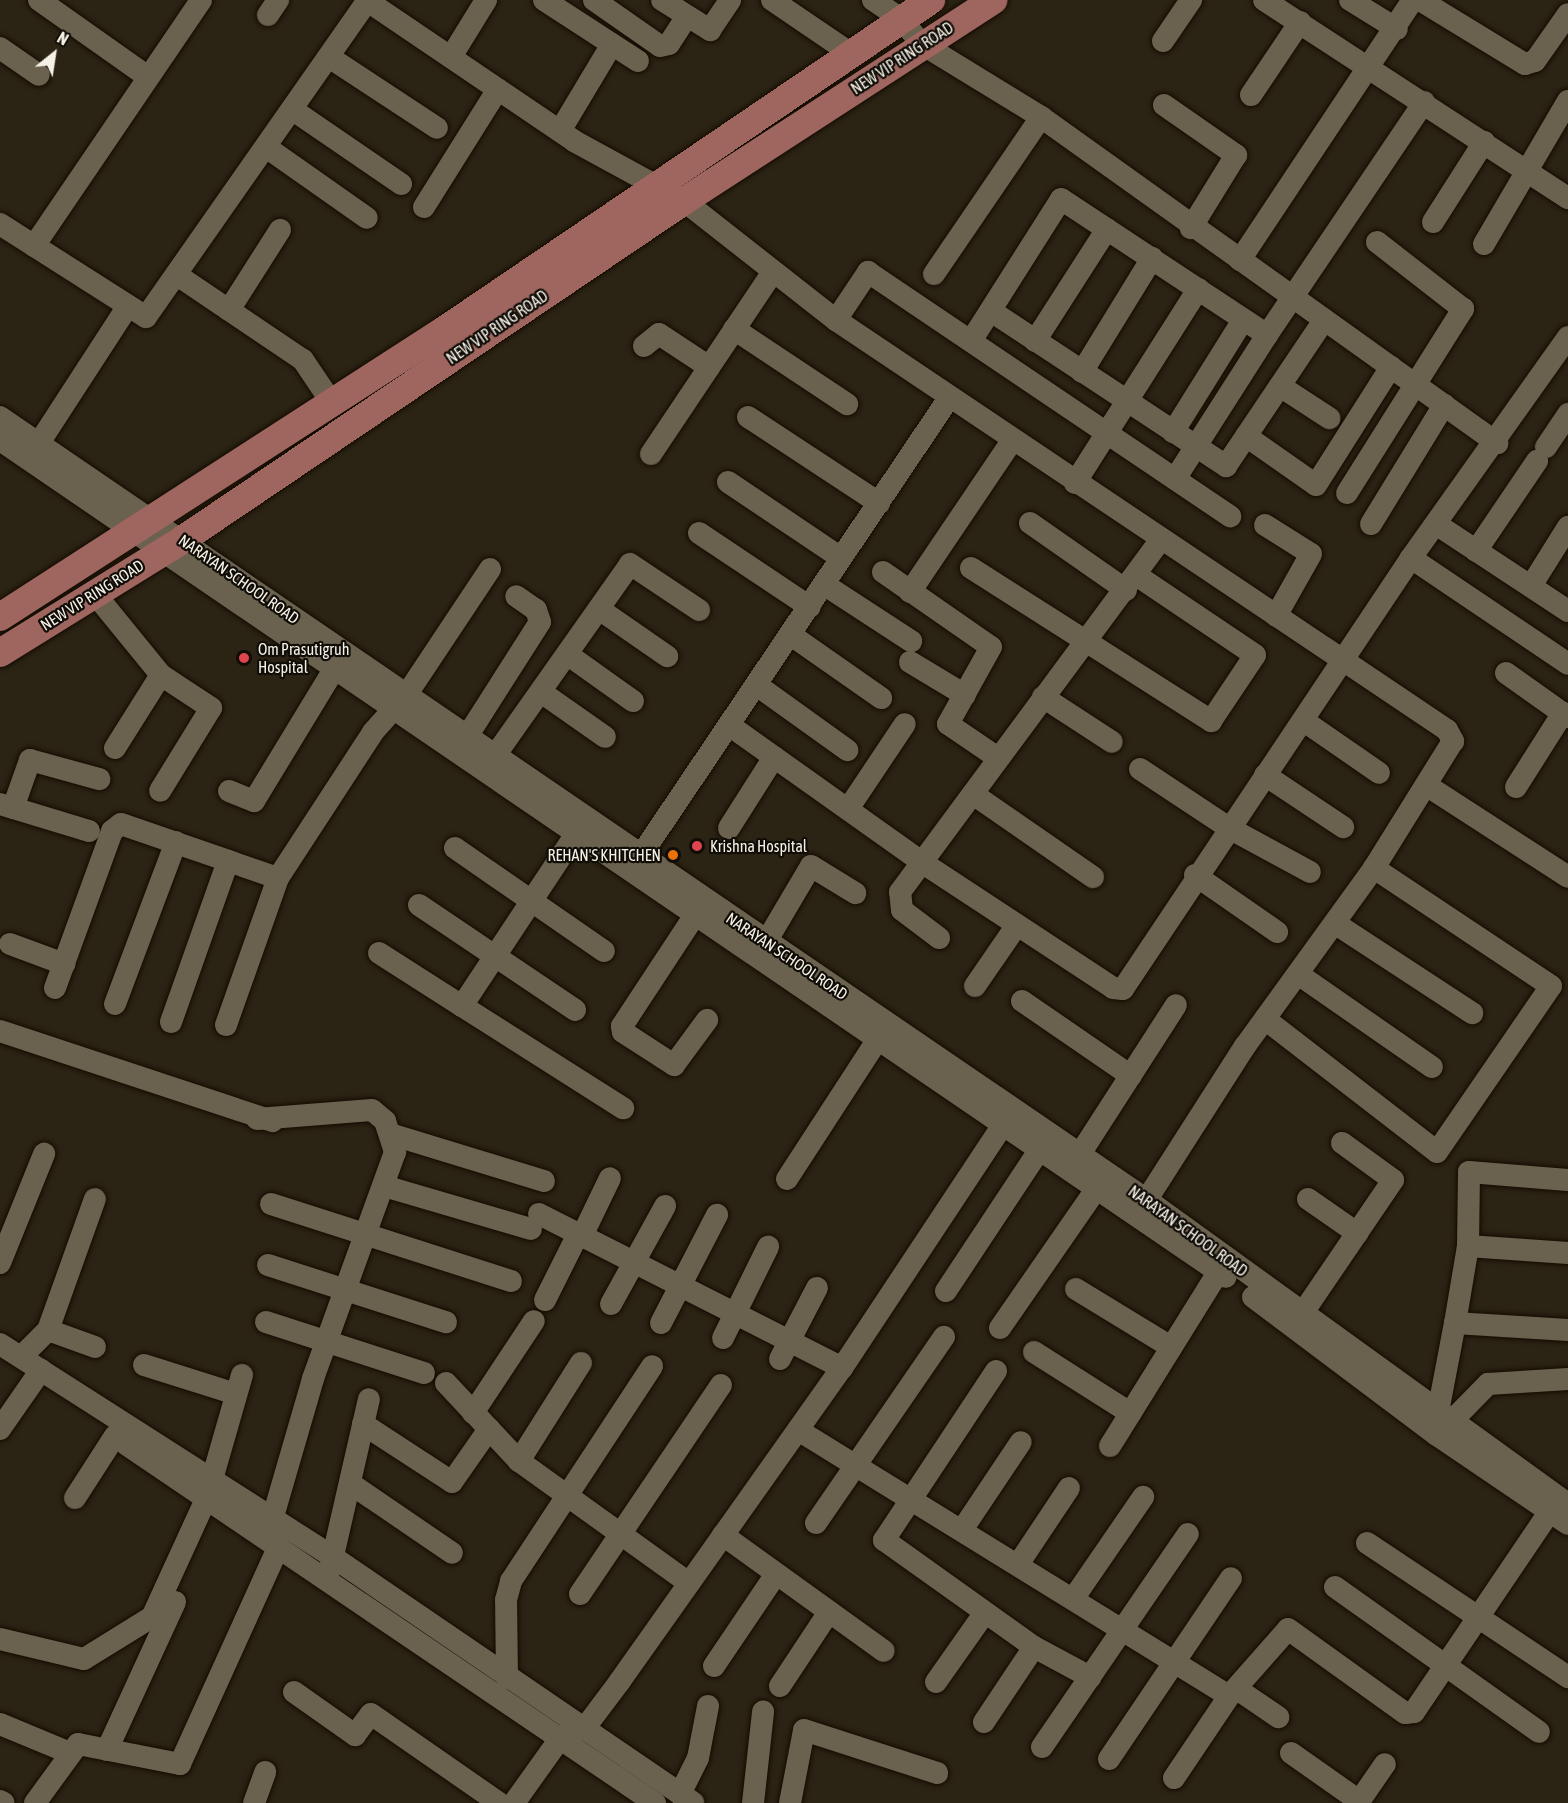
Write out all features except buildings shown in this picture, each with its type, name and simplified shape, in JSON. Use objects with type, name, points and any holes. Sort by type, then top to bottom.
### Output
[{"type":"main road","name":"NEW VIP RING ROAD","points":[[0,617],[145,526],[659,187],[853,55],[900,18],[931,0]]},
{"type":"main road","name":"NEW VIP RING ROAD","points":[[0,653],[173,545],[684,201],[994,0]]},
{"type":"street","points":[[39,0],[148,77]]},
{"type":"street","points":[[34,246],[201,0]]},
{"type":"street","points":[[0,224],[146,316],[329,57],[366,0],[560,131],[684,201],[836,320],[949,399],[1447,730],[1453,741],[1374,868],[1336,924],[1265,1019],[1142,1207]]},
{"type":"street","points":[[451,57],[486,0]]},
{"type":"street","points":[[594,0],[665,47],[687,16]]},
{"type":"street","points":[[662,0],[710,30],[730,0]]},
{"type":"street","points":[[772,0],[853,55]]},
{"type":"street","points":[[873,0],[900,18],[922,45],[1041,117],[1191,228],[1240,260],[1497,442]]},
{"type":"street","points":[[1163,41],[1191,0]]},
{"type":"street","points":[[1264,0],[1372,67],[1568,198]]},
{"type":"street","points":[[1350,0],[1396,28]]},
{"type":"street","points":[[1240,260],[1372,67],[1413,0]]},
{"type":"street","points":[[1419,0],[1525,64],[1535,61],[1568,14]]},
{"type":"street","points":[[554,3],[638,61]]},
{"type":"street","points":[[1251,95],[1300,22]]},
{"type":"street","points":[[560,131],[612,44]]},
{"type":"street","points":[[0,48],[39,75]]},
{"type":"street","points":[[329,57],[437,128]]},
{"type":"street","points":[[424,207],[498,89]]},
{"type":"street","points":[[1484,244],[1568,101]]},
{"type":"street","points":[[1175,479],[1292,297],[1424,102]]},
{"type":"street","points":[[1164,105],[1236,155],[1191,228]]},
{"type":"street","points":[[292,110],[401,184]]},
{"type":"street","points":[[934,274],[1041,117]]},
{"type":"street","points":[[1434,222],[1484,142]]},
{"type":"street","points":[[266,147],[367,218]]},
{"type":"street","points":[[971,341],[1061,199],[1267,335]]},
{"type":"street","points":[[1035,340],[1107,229]]},
{"type":"street","points":[[229,310],[280,230]]},
{"type":"street","points":[[1347,493],[1413,383],[1462,309],[1377,242]]},
{"type":"street","points":[[1082,372],[1152,258]]},
{"type":"street","points":[[651,454],[773,272]]},
{"type":"street","points":[[836,320],[868,272],[1230,516]]},
{"type":"street","points":[[177,275],[303,360],[332,403]]},
{"type":"street","points":[[1075,483],[1197,289]]},
{"type":"street","points":[[39,443],[128,306]]},
{"type":"street","points":[[991,311],[1226,466],[1324,320]]},
{"type":"street","points":[[1173,432],[1243,320]]},
{"type":"street","points":[[734,329],[847,404]]},
{"type":"street","points":[[644,345],[659,334],[708,367]]},
{"type":"street","points":[[729,725],[923,863],[1118,991],[1195,875],[1346,661],[1411,558],[1564,353]]},
{"type":"street","points":[[1246,436],[1316,485],[1391,367]]},
{"type":"street","points":[[1280,386],[1329,418]]},
{"type":"street","points":[[636,863],[758,686],[949,399]]},
{"type":"street","points":[[1371,524],[1444,405]]},
{"type":"street","points":[[1476,551],[1568,414]]},
{"type":"street","name":"NARAYAN SCHOOL ROAD","points":[[0,417],[39,443],[145,526],[400,703],[468,735],[490,763],[636,863],[766,942],[1008,1117],[1080,1154],[1142,1207],[1302,1314],[1442,1424]]},
{"type":"street","points":[[748,417],[879,503]]},
{"type":"street","points":[[0,440],[145,526]]},
{"type":"street","points":[[910,592],[1012,441]]},
{"type":"street","points":[[728,482],[842,558]]},
{"type":"street","points":[[971,568],[1211,721],[1255,655],[1030,523]]},
{"type":"street","points":[[1436,524],[1568,611]]},
{"type":"street","points":[[1264,525],[1311,554],[1276,616]]},
{"type":"street","points":[[1531,586],[1568,527]]},
{"type":"street","points":[[699,533],[810,607]]},
{"type":"street","points":[[939,938],[899,906],[900,892],[1160,541]]},
{"type":"street","points":[[173,545],[335,668],[400,703],[490,763],[577,832],[636,863],[694,915],[878,1039],[1008,1117],[1040,1149],[1097,1188],[1142,1207],[1219,1271],[1442,1424],[1562,1513],[1479,1618],[1414,1712],[1405,1713],[1285,1629],[1233,1692],[1174,1778]]},
{"type":"street","points":[[1411,558],[1568,664]]},
{"type":"street","points":[[490,763],[630,564],[699,610]]},
{"type":"street","points":[[226,1025],[278,878],[373,732],[400,703],[490,569]]},
{"type":"street","points":[[883,572],[991,647],[948,724],[998,758]]},
{"type":"street","points":[[825,585],[965,695]]},
{"type":"street","points":[[95,594],[161,675],[211,708],[160,791]]},
{"type":"street","points":[[468,735],[540,622],[536,610],[516,596]]},
{"type":"street","points":[[599,609],[667,656]]},
{"type":"street","points":[[791,635],[881,698]]},
{"type":"street","points":[[567,654],[633,701]]},
{"type":"street","points":[[229,791],[254,801],[335,668]]},
{"type":"street","points":[[1506,673],[1565,715],[1516,787]]},
{"type":"street","points":[[115,748],[161,675]]},
{"type":"street","points":[[758,686],[847,750]]},
{"type":"street","points":[[541,692],[605,737]]},
{"type":"street","points":[[1043,697],[1112,742]]},
{"type":"street","points":[[1304,721],[1379,773]]},
{"type":"street","points":[[848,809],[905,724]]},
{"type":"street","points":[[729,828],[774,757]]},
{"type":"street","points":[[89,831],[6,806],[30,760],[99,779]]},
{"type":"street","points":[[1140,769],[1229,828],[1310,872]]},
{"type":"street","points":[[1266,775],[1343,828]]},
{"type":"street","points":[[1426,784],[1568,878]]},
{"type":"street","points":[[973,794],[1093,877]]},
{"type":"street","points":[[55,988],[112,831],[121,824],[278,878]]},
{"type":"street","points":[[462,1006],[577,832]]},
{"type":"street","points":[[115,1004],[176,842]]},
{"type":"street","points":[[454,848],[604,951]]},
{"type":"street","points":[[171,1022],[228,861]]},
{"type":"street","points":[[766,942],[811,866],[855,893]]},
{"type":"street","points":[[1265,1019],[1434,1153],[1560,992],[1374,868]]},
{"type":"street","points":[[1195,875],[1277,932]]},
{"type":"street","points":[[419,905],[574,1010]]},
{"type":"street","points":[[694,915],[622,1026],[623,1032],[674,1065],[706,1020]]},
{"type":"street","points":[[1336,924],[1472,1013]]},
{"type":"street","points":[[975,986],[1017,925]]},
{"type":"street","points":[[10,944],[64,964]]},
{"type":"street","points":[[379,953],[623,1108]]},
{"type":"street","points":[[1298,974],[1432,1067]]},
{"type":"street","points":[[1022,1001],[1131,1076]]},
{"type":"street","points":[[1080,1154],[1176,1005]]},
{"type":"street","points":[[0,1031],[256,1119],[370,1124],[392,1143],[544,1181]]},
{"type":"street","points":[[787,1179],[878,1039]]},
{"type":"street","points":[[514,1803],[561,1737],[584,1729],[842,1368],[1008,1117]]},
{"type":"street","points":[[272,1520],[326,1342],[363,1234],[384,1186],[392,1143]]},
{"type":"street","points":[[1302,1314],[1393,1180],[1342,1143]]},
{"type":"street","points":[[946,1291],[1040,1149]]},
{"type":"street","points":[[0,1263],[44,1154]]},
{"type":"street","points":[[1442,1424],[1468,1246],[1469,1172],[1568,1180]]},
{"type":"street","points":[[545,1300],[610,1178]]},
{"type":"street","points":[[384,1186],[580,1235],[735,1314],[785,1350],[842,1368]]},
{"type":"street","points":[[1000,1328],[1097,1188]]},
{"type":"street","points":[[11,1359],[48,1330],[94,1199]]},
{"type":"street","points":[[1308,1199],[1357,1233]]},
{"type":"street","points":[[271,1204],[511,1281]]},
{"type":"street","points":[[611,1304],[665,1206]]},
{"type":"street","points":[[661,1323],[717,1215]]},
{"type":"street","points":[[1468,1246],[1568,1253]]},
{"type":"street","points":[[723,1338],[768,1247]]},
{"type":"street","points":[[268,1265],[446,1322]]},
{"type":"street","points":[[1110,1446],[1219,1271]]},
{"type":"street","points":[[785,1350],[817,1288]]},
{"type":"street","points":[[1076,1289],[1171,1347]]},
{"type":"street","points":[[363,1424],[452,1482],[481,1421],[534,1321]]},
{"type":"street","points":[[266,1322],[423,1373]]},
{"type":"street","points":[[1455,1323],[1568,1329]]},
{"type":"street","points":[[48,1330],[95,1347]]},
{"type":"street","points":[[816,1522],[944,1336]]},
{"type":"street","points":[[0,1344],[11,1359],[210,1489],[279,1546],[330,1567],[507,1678],[686,1799],[698,1758],[708,1706]]},
{"type":"street","points":[[1034,1352],[1130,1413]]},
{"type":"street","points":[[519,1461],[581,1363]]},
{"type":"street","points":[[0,1639],[84,1659],[138,1629],[163,1600],[210,1489],[239,1385],[144,1365]]},
{"type":"street","points":[[507,1678],[508,1587],[652,1366]]},
{"type":"street","points":[[996,1371],[884,1540],[984,1614],[1034,1647],[1089,1677]]},
{"type":"street","points":[[0,1429],[37,1376]]},
{"type":"street","points":[[37,1376],[115,1436],[210,1489],[272,1520],[330,1567],[561,1737],[655,1803]]},
{"type":"street","points":[[1442,1424],[1488,1384],[1568,1379]]},
{"type":"street","points":[[446,1383],[519,1461],[689,1583]]},
{"type":"street","points":[[580,1594],[721,1385]]},
{"type":"street","points":[[330,1567],[369,1399]]},
{"type":"street","points":[[798,1430],[909,1502],[964,1527],[1073,1599],[1175,1662],[1278,1717]]},
{"type":"street","points":[[75,1498],[115,1436]]},
{"type":"street","points":[[964,1527],[1021,1442]]},
{"type":"street","points":[[351,1484],[452,1553]]},
{"type":"street","points":[[1019,1563],[1069,1488]]},
{"type":"street","points":[[1073,1599],[1143,1497]]},
{"type":"street","points":[[1042,1747],[1188,1534]]},
{"type":"street","points":[[723,1535],[884,1651]]},
{"type":"street","points":[[1367,1543],[1568,1677]]},
{"type":"street","points":[[35,1803],[70,1753],[79,1744],[180,1764],[279,1546]]},
{"type":"street","points":[[714,1666],[776,1574]]},
{"type":"street","points":[[1108,1759],[1232,1578]]},
{"type":"street","points":[[107,1750],[185,1582]]},
{"type":"street","points":[[1335,1587],[1539,1732]]},
{"type":"street","points":[[780,1686],[829,1612]]},
{"type":"street","points":[[936,1682],[984,1614]]},
{"type":"street","points":[[984,1722],[1034,1647]]},
{"type":"street","points":[[294,1692],[355,1735],[370,1714],[489,1800]]},
{"type":"street","points":[[753,1803],[763,1712]]},
{"type":"street","points":[[0,1724],[70,1753]]},
{"type":"street","points":[[790,1803],[804,1730],[937,1773]]},
{"type":"street","points":[[1291,1753],[1359,1802],[1385,1764]]},
{"type":"street","points":[[254,1803],[266,1772]]},
{"type":"place","name":"Om Prasutigruh Hospital","points":[[244,658]]},
{"type":"place","name":"Krishna Hospital","points":[[697,846]]},
{"type":"place","name":"REHAN'S KHITCHEN","points":[[673,855]]}]
